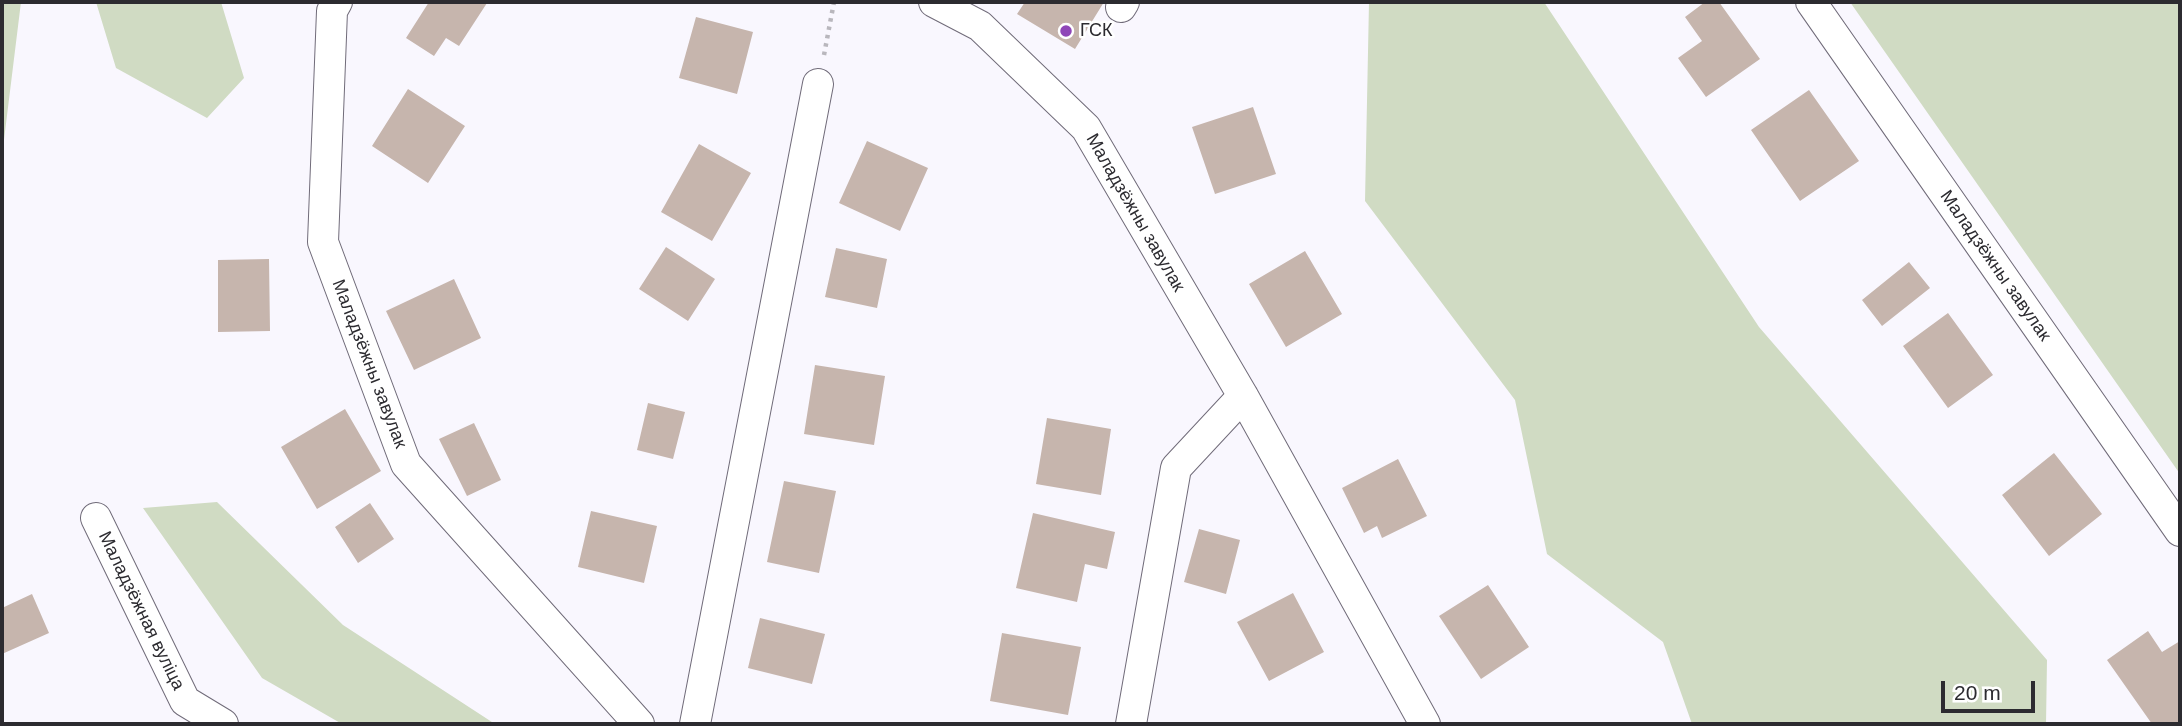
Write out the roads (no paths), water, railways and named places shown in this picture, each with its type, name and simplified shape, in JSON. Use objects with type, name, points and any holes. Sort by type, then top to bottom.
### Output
[{"type":"street","name":"Маладзёжны завулак","points":[[337,2],[332,11],[323,242],[406,464],[639,724]]},
{"type":"street","name":"Маладзёжны завулак","points":[[934,2],[980,26],[1086,128],[1242,396],[1425,724]]},
{"type":"street","name":"Маладзёжны завулак","points":[[1811,2],[2180,531]]},
{"type":"street","points":[[695,724],[818,84]]},
{"type":"street","points":[[1131,724],[1176,468],[1242,396]]},
{"type":"street","name":"Маладзёжная вуліца","points":[[96,518],[185,701],[223,724]]},
{"type":"place","name":"ГСК","points":[[1066,31]]}]
